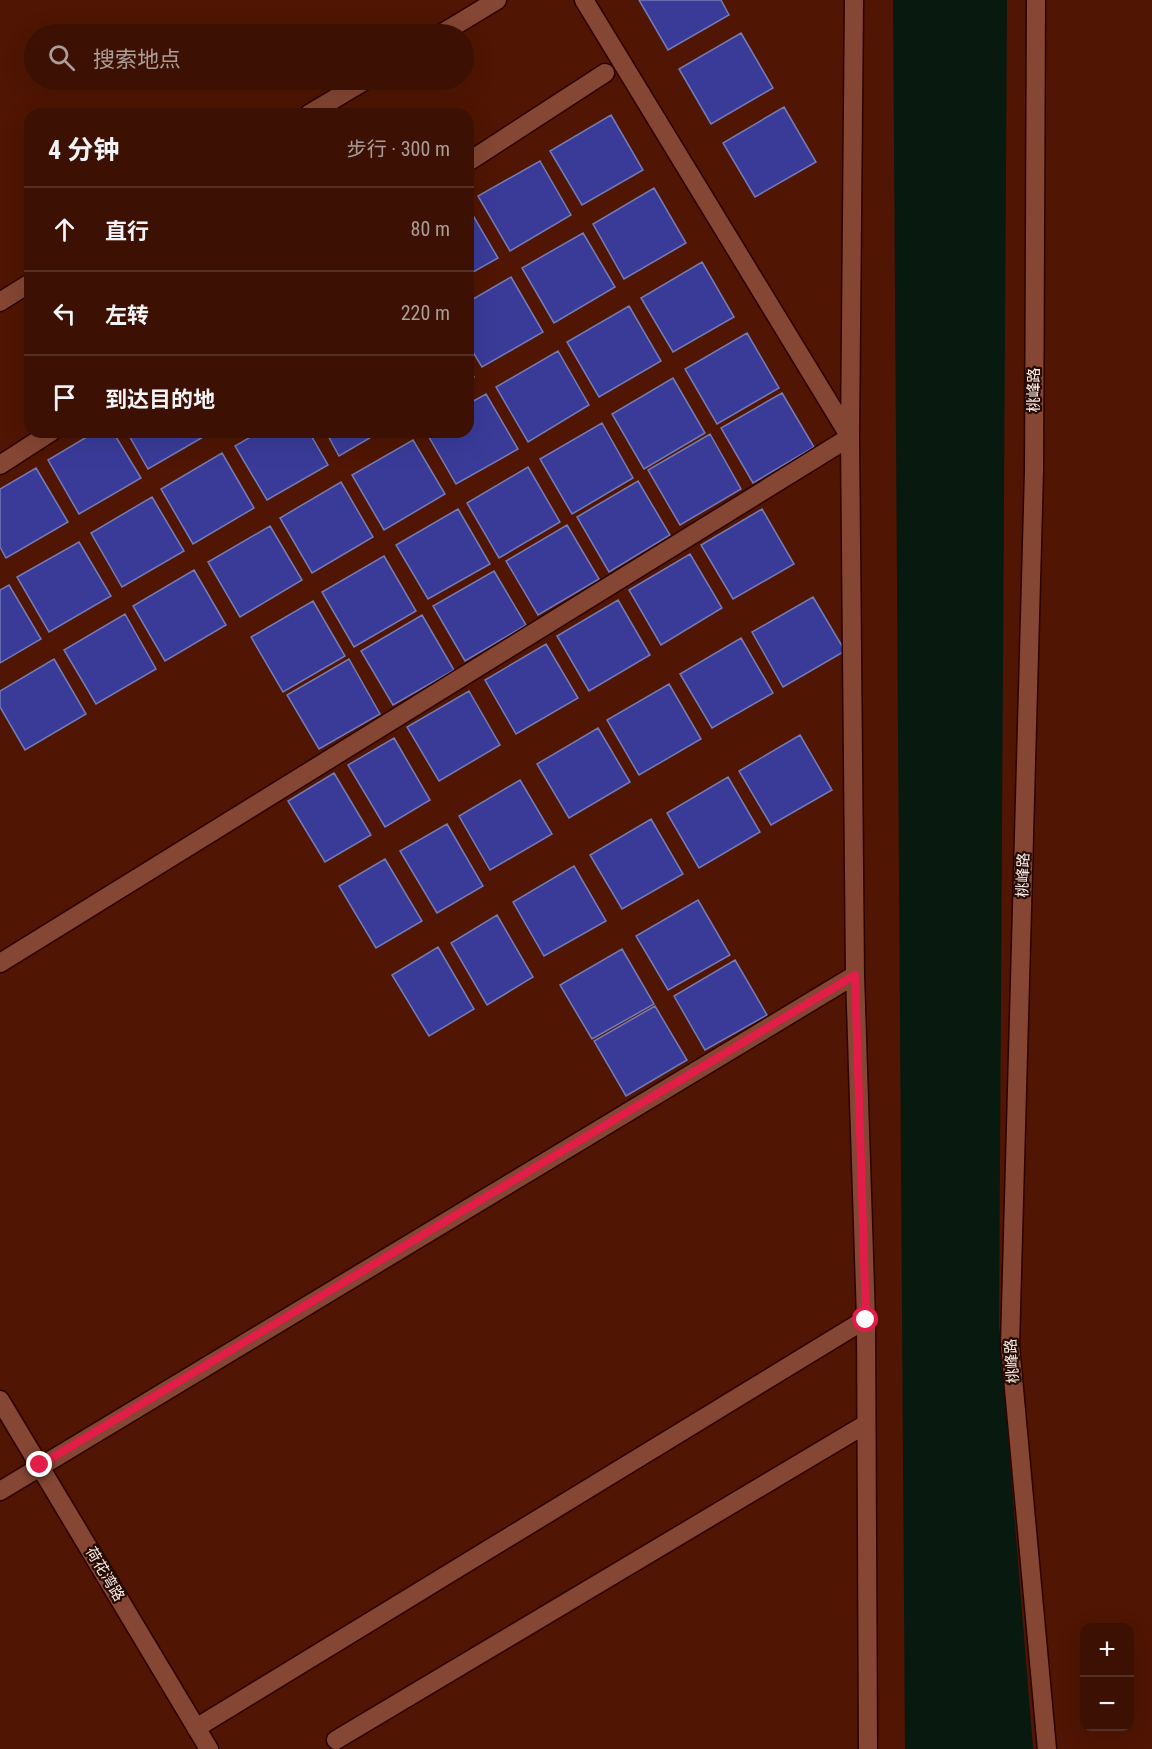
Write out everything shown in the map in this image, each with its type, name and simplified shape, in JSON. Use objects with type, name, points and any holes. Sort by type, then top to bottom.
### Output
[{"type":"street","points":[[458,24],[498,0]]},
{"type":"street","points":[[584,0],[850,437]]},
{"type":"street","points":[[854,0],[850,437],[855,975],[866,1320],[868,1749]]},
{"type":"street","name":"桃峰路","points":[[1036,0],[1034,471],[1010,1345],[1047,1749]]},
{"type":"street","points":[[474,158],[605,73]]},
{"type":"street","points":[[319,108],[349,90]]},
{"type":"street","points":[[0,302],[24,287]]},
{"type":"street","points":[[0,963],[850,437]]},
{"type":"street","points":[[0,465],[42,438]]},
{"type":"street","points":[[0,1491],[855,975]]},
{"type":"street","points":[[196,1728],[866,1320]]},
{"type":"street","name":"荷花湾路","points":[[0,1400],[209,1749]]},
{"type":"street","points":[[336,1740],[866,1424]]},
{"type":"shaded area","points":[[893,0],[1007,0],[999,1324],[1033,1749],[905,1749]]},
{"type":"building","points":[[639,0],[721,0],[729,15],[668,50]]},
{"type":"building","points":[[741,33],[773,88],[711,124],[679,69]]},
{"type":"building","points":[[784,107],[816,162],[755,197],[723,143]]},
{"type":"building","points":[[611,115],[643,170],[582,205],[550,151]]},
{"type":"building","points":[[540,161],[571,215],[510,251],[478,196]]},
{"type":"building","points":[[654,188],[686,243],[624,279],[593,224]]},
{"type":"building","points":[[474,217],[498,258],[474,272]]},
{"type":"building","points":[[583,233],[615,287],[554,323],[522,268]]},
{"type":"building","points":[[702,262],[734,317],[673,352],[641,298]]},
{"type":"building","points":[[511,277],[543,332],[482,367],[474,354],[474,299]]},
{"type":"building","points":[[629,306],[661,361],[599,397],[567,342]]},
{"type":"building","points":[[747,333],[779,388],[717,424],[685,369]]},
{"type":"building","points":[[558,351],[589,405],[528,442],[496,387]]},
{"type":"building","points":[[673,378],[705,433],[644,469],[612,414]]},
{"type":"building","points":[[782,393],[814,447],[753,483],[721,428]]},
{"type":"building","points":[[486,394],[518,449],[456,484],[429,438],[474,438],[474,401]]},
{"type":"building","points":[[602,423],[633,478],[572,514],[540,459]]},
{"type":"building","points":[[710,434],[741,489],[680,525],[648,470]]},
{"type":"building","points":[[85,438],[117,438],[141,478],[79,514],[48,460]]},
{"type":"building","points":[[130,438],[201,438],[148,469]]},
{"type":"building","points":[[249,438],[312,438],[328,465],[267,500],[235,446]]},
{"type":"building","points":[[329,438],[370,438],[339,456]]},
{"type":"building","points":[[413,440],[445,494],[384,530],[352,475]]},
{"type":"building","points":[[222,453],[254,508],[193,544],[161,489]]},
{"type":"building","points":[[528,467],[560,522],[499,558],[467,503]]},
{"type":"building","points":[[36,468],[68,522],[6,558],[0,547],[0,489]]},
{"type":"building","points":[[638,481],[670,535],[609,572],[577,517]]},
{"type":"building","points":[[341,482],[373,537],[312,573],[280,518]]},
{"type":"building","points":[[152,497],[184,551],[122,587],[91,533]]},
{"type":"building","points":[[458,509],[490,564],[428,599],[396,545]]},
{"type":"building","points":[[762,509],[794,564],[733,599],[701,545]]},
{"type":"building","points":[[567,525],[599,579],[538,615],[506,561]]},
{"type":"building","points":[[270,526],[302,580],[240,617],[208,562]]},
{"type":"building","points":[[79,542],[111,596],[49,632],[17,577]]},
{"type":"building","points":[[690,554],[722,608],[661,645],[629,590]]},
{"type":"building","points":[[384,556],[416,611],[354,647],[322,592]]},
{"type":"building","points":[[194,570],[226,625],[165,661],[133,606]]},
{"type":"building","points":[[494,571],[526,625],[465,661],[433,606]]},
{"type":"building","points":[[9,585],[41,639],[0,663],[0,590]]},
{"type":"building","points":[[813,597],[845,651],[783,687],[752,632]]},
{"type":"building","points":[[618,600],[650,655],[589,691],[557,636]]},
{"type":"building","points":[[313,601],[345,656],[283,692],[251,637]]},
{"type":"building","points":[[125,614],[156,669],[96,704],[64,650]]},
{"type":"building","points":[[422,615],[454,670],[393,705],[361,651]]},
{"type":"building","points":[[741,638],[773,693],[712,728],[680,674]]},
{"type":"building","points":[[546,644],[578,698],[516,734],[485,680]]},
{"type":"building","points":[[54,659],[86,714],[25,750],[0,707],[0,691]]},
{"type":"building","points":[[349,659],[380,714],[319,749],[287,695]]},
{"type":"building","points":[[669,684],[701,739],[639,775],[607,720]]},
{"type":"building","points":[[469,691],[500,745],[439,781],[407,727]]},
{"type":"building","points":[[598,728],[630,782],[569,818],[537,764]]},
{"type":"building","points":[[800,735],[832,790],[771,825],[739,771]]},
{"type":"building","points":[[394,738],[430,800],[385,827],[348,765]]},
{"type":"building","points":[[334,773],[371,835],[325,862],[288,801]]},
{"type":"building","points":[[728,777],[760,832],[699,868],[667,813]]},
{"type":"building","points":[[520,780],[552,834],[490,870],[459,816]]},
{"type":"building","points":[[651,819],[683,874],[622,909],[590,855]]},
{"type":"building","points":[[447,824],[483,886],[437,913],[400,851]]},
{"type":"building","points":[[385,859],[422,921],[376,948],[339,886]]},
{"type":"building","points":[[574,866],[606,921],[544,956],[513,902]]},
{"type":"building","points":[[698,900],[730,955],[668,990],[636,936]]},
{"type":"building","points":[[497,915],[533,977],[487,1005],[451,943]]},
{"type":"building","points":[[438,947],[474,1009],[429,1036],[392,975]]},
{"type":"building","points":[[622,949],[654,1004],[592,1039],[560,985]]},
{"type":"building","points":[[735,960],[767,1015],[705,1050],[674,996]]},
{"type":"building","points":[[655,1006],[687,1060],[626,1096],[594,1041]]},
{"type":"route","points":[[40,1465],[855,975],[866,1320]]}]
